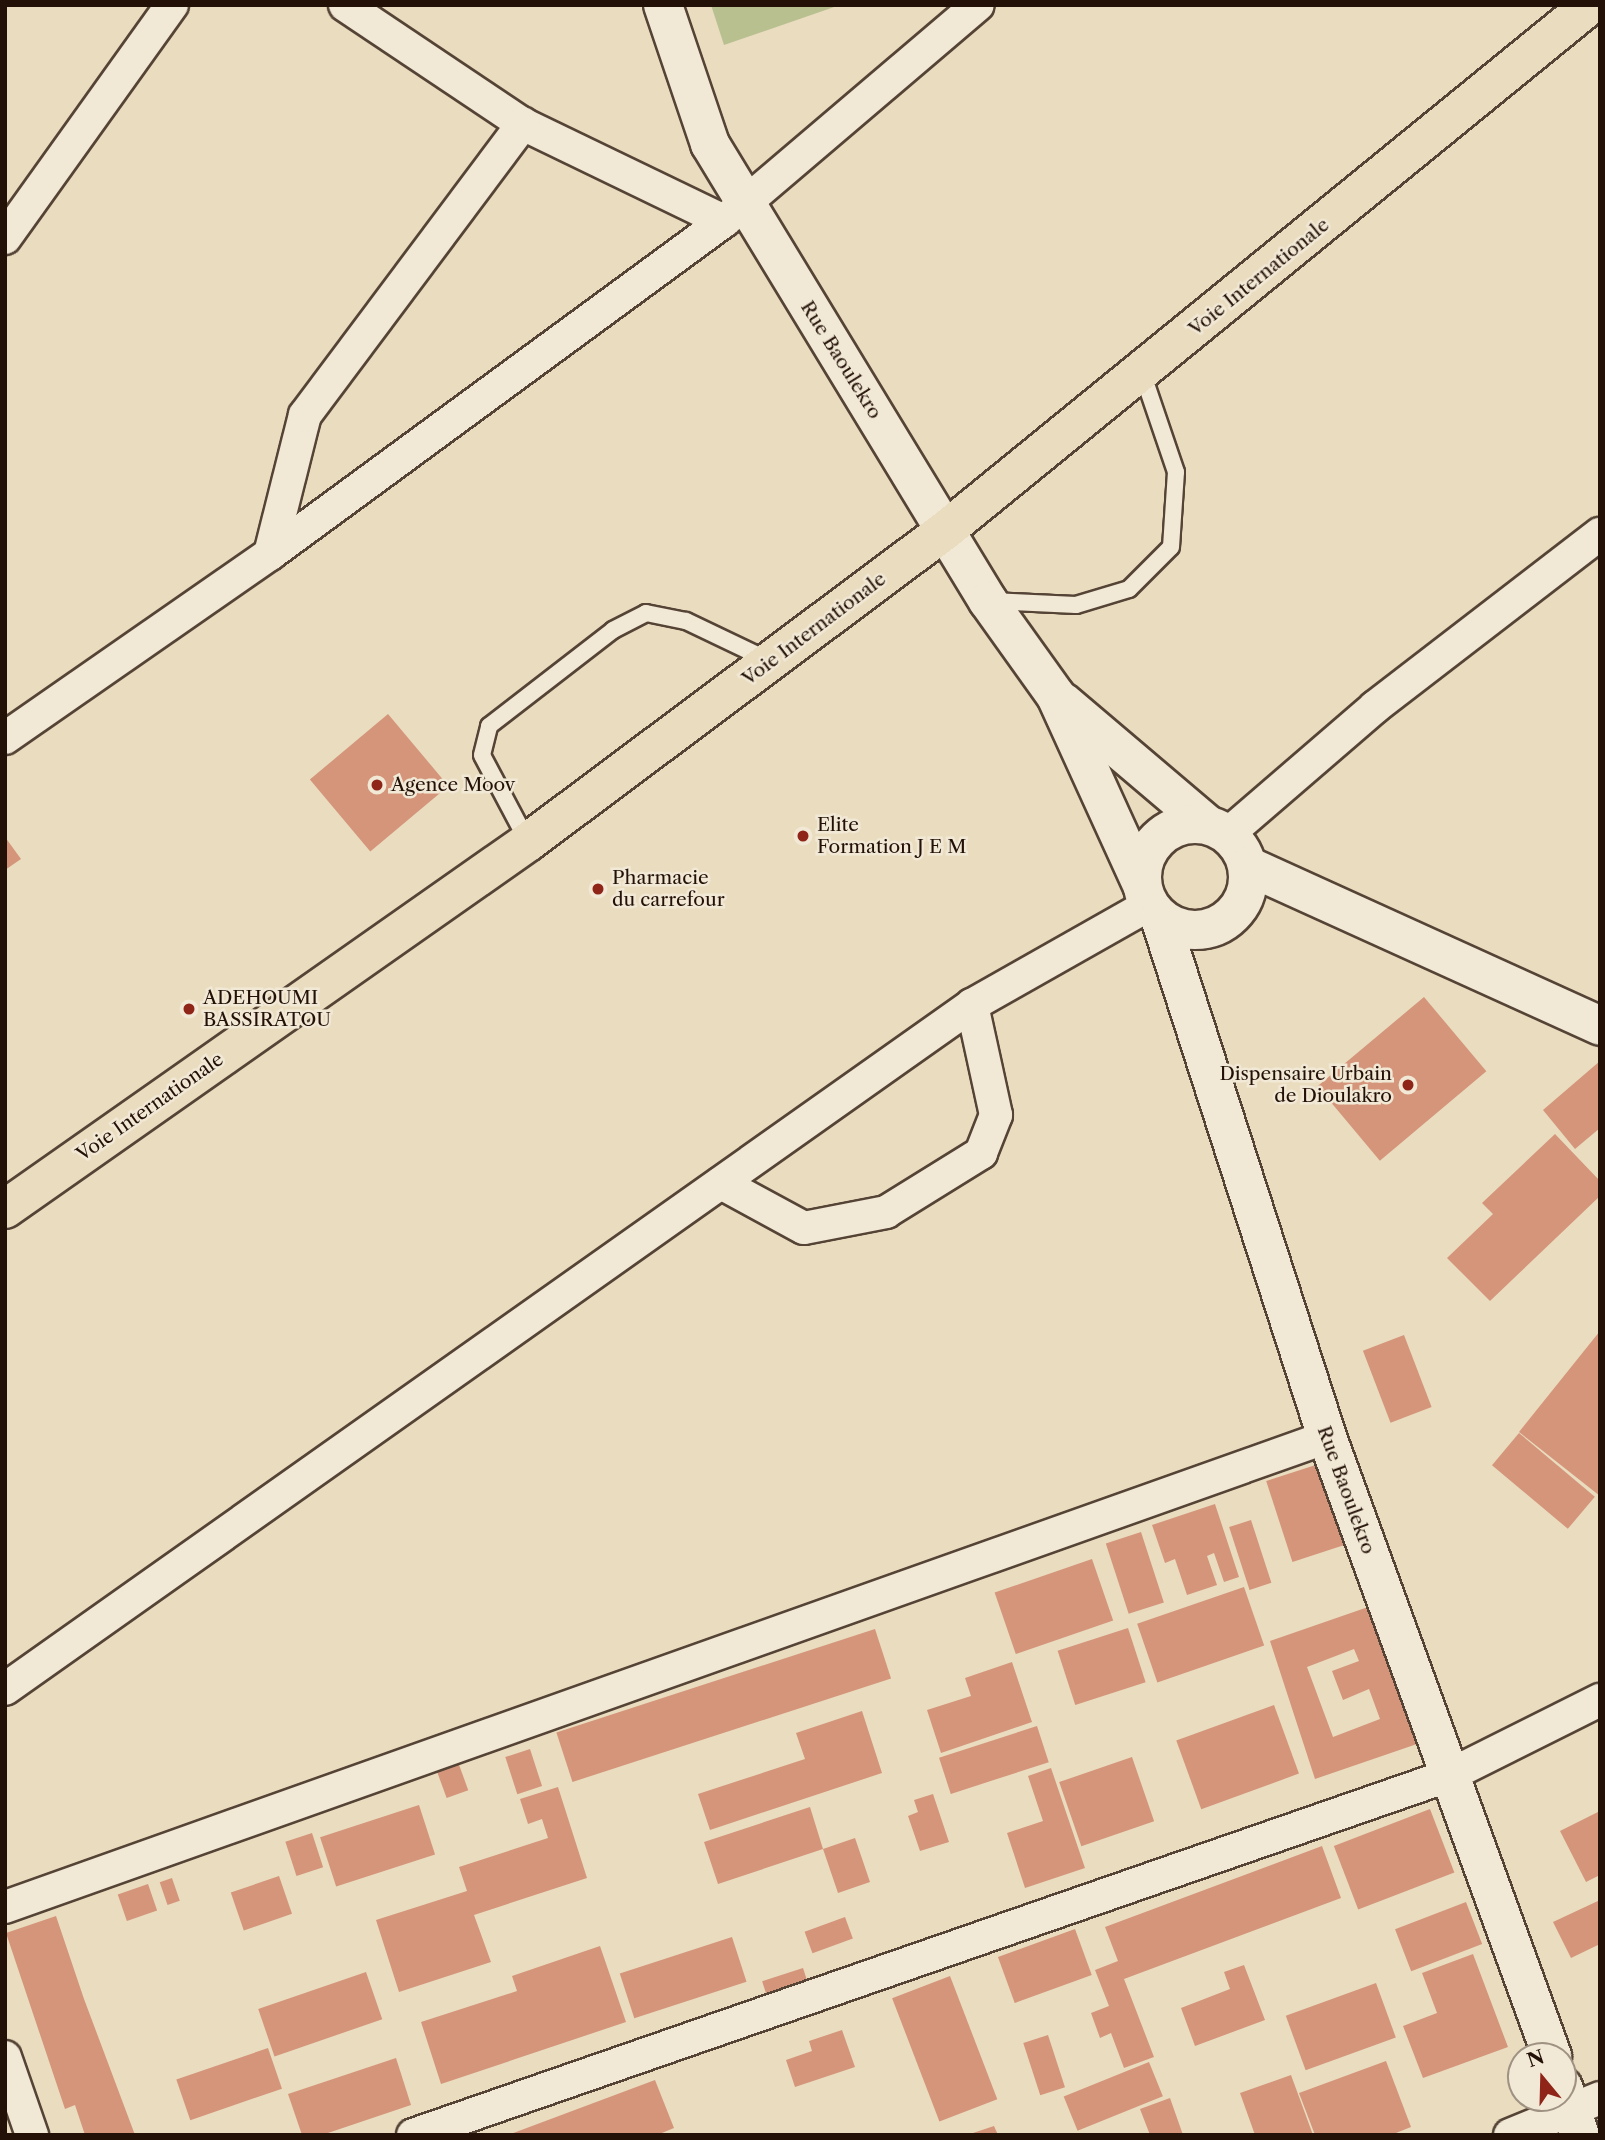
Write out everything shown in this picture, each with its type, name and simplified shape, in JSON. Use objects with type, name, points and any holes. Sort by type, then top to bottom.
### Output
[{"type":"main road","name":"Voie Internationale","points":[[5,1209],[528,842],[947,529],[1590,5]]},
{"type":"street","points":[[5,238],[172,5]]},
{"type":"street","points":[[345,5],[523,124],[734,213]]},
{"type":"street","name":"Rue Baoulekro","points":[[663,5],[734,213],[947,529],[988,601],[1056,696],[1150,902],[1326,1437],[1547,2042]]},
{"type":"street","points":[[5,738],[270,554],[734,213],[978,5]]},
{"type":"street","points":[[270,554],[305,415],[523,124]]},
{"type":"street","points":[[1218,830],[1600,534]]},
{"type":"street","name":"Rue Baoulekro","points":[[1056,696],[1218,830]]},
{"type":"street","points":[[1248,866],[1244,898],[1223,923],[1190,930],[1150,902],[1144,859],[1159,837],[1183,825],[1218,830],[1248,866],[1600,1026]]},
{"type":"street","points":[[5,1689],[972,1005],[1150,902]]},
{"type":"street","points":[[721,1182],[804,1228],[886,1212],[981,1153],[996,1115],[972,1005]]},
{"type":"street","points":[[5,1907],[1326,1437]]},
{"type":"street","points":[[413,2135],[1450,1775],[1600,1700]]},
{"type":"street","points":[[5,2057],[32,2135]]},
{"type":"street","points":[[1510,2135],[1579,2108]]},
{"type":"lane","points":[[988,601],[1076,606],[1129,589],[1171,547],[1175,472],[1142,372]]},
{"type":"lane","points":[[528,842],[482,755],[489,726],[612,630],[646,613],[686,621],[771,662]]},
{"type":"green space","points":[[711,5],[840,5],[724,45]]},
{"type":"building","points":[[388,714],[448,786],[370,852],[310,780]]},
{"type":"building","points":[[5,837],[21,859],[5,870]]},
{"type":"building","points":[[1424,997],[1486,1071],[1380,1161],[1318,1086]]},
{"type":"building","points":[[1600,1061],[1600,1128],[1575,1149],[1543,1110]]},
{"type":"building","points":[[1555,1134],[1600,1181],[1600,1196],[1490,1301],[1447,1258],[1493,1214],[1482,1203]]},
{"type":"building","points":[[1600,1331],[1600,1496],[1519,1432]]},
{"type":"building","points":[[1404,1335],[1432,1407],[1391,1423],[1363,1351]]},
{"type":"building","points":[[1519,1433],[1595,1497],[1568,1529],[1492,1465]]},
{"type":"building","points":[[1328,1461],[1354,1542],[1292,1562],[1266,1481]]},
{"type":"building","points":[[1215,1504],[1239,1577],[1224,1582],[1214,1553],[1207,1556],[1217,1585],[1187,1595],[1175,1559],[1165,1563],[1152,1525]]},
{"type":"building","points":[[1251,1520],[1271,1583],[1250,1590],[1229,1527]]},
{"type":"building","points":[[1141,1532],[1164,1602],[1129,1614],[1106,1543]]},
{"type":"building","points":[[1092,1559],[1113,1620],[1016,1654],[995,1593]]},
{"type":"building","points":[[1244,1587],[1264,1646],[1157,1682],[1137,1624]]},
{"type":"building","points":[[1371,1606],[1417,1744],[1315,1779],[1270,1641]],"holes":[[[1354,1649],[1359,1661],[1332,1671],[1343,1700],[1369,1689],[1380,1719],[1333,1737],[1307,1667]]]},
{"type":"building","points":[[1128,1628],[1146,1682],[1075,1705],[1058,1651]]},
{"type":"building","points":[[875,1629],[891,1678],[572,1782],[556,1733]]},
{"type":"building","points":[[1012,1662],[1032,1722],[941,1753],[927,1710],[971,1696],[965,1678]]},
{"type":"building","points":[[1274,1705],[1299,1774],[1201,1809],[1176,1741]]},
{"type":"building","points":[[862,1711],[882,1773],[710,1830],[698,1794],[805,1759],[796,1733]]},
{"type":"building","points":[[1037,1726],[1049,1762],[951,1794],[939,1758]]},
{"type":"building","points":[[530,1749],[542,1786],[517,1794],[505,1757]]},
{"type":"building","points":[[1132,1757],[1154,1821],[1081,1846],[1059,1782]]},
{"type":"building","points":[[458,1762],[468,1790],[447,1798],[436,1770]]},
{"type":"building","points":[[1051,1768],[1085,1868],[1025,1888],[1007,1833],[1043,1821],[1028,1776]]},
{"type":"building","points":[[558,1787],[587,1878],[474,1915],[491,1962],[399,1992],[376,1920],[467,1891],[459,1867],[548,1838],[542,1819],[528,1824],[520,1799]]},
{"type":"building","points":[[933,1794],[949,1842],[920,1851],[908,1816],[918,1812],[914,1800]]},
{"type":"building","points":[[419,1805],[435,1854],[336,1887],[320,1837]]},
{"type":"building","points":[[810,1807],[823,1849],[718,1884],[704,1842]]},
{"type":"building","points":[[1430,1809],[1454,1872],[1358,1909],[1334,1846]]},
{"type":"building","points":[[1600,1811],[1600,1875],[1586,1882],[1560,1831]]},
{"type":"building","points":[[312,1833],[323,1867],[296,1876],[285,1842]]},
{"type":"building","points":[[855,1838],[870,1882],[838,1893],[823,1849]]},
{"type":"building","points":[[1322,1846],[1341,1898],[1124,1979],[1154,2057],[1124,2068],[1111,2033],[1100,2038],[1091,2013],[1109,2006],[1095,1970],[1118,1961],[1105,1927]]},
{"type":"building","points":[[279,1876],[292,1914],[244,1930],[231,1893]]},
{"type":"building","points":[[172,1878],[180,1901],[168,1905],[160,1882]]},
{"type":"building","points":[[148,1884],[157,1910],[127,1921],[118,1894]]},
{"type":"building","points":[[1600,1900],[1600,1944],[1571,1958],[1553,1922]]},
{"type":"building","points":[[1466,1902],[1482,1944],[1411,1971],[1395,1929]]},
{"type":"building","points":[[56,1916],[135,2135],[85,2135],[75,2105],[65,2109],[6,1933]]},
{"type":"building","points":[[845,1917],[853,1939],[812,1953],[805,1932]]},
{"type":"building","points":[[1075,1929],[1092,1975],[1015,2003],[998,1957]]},
{"type":"building","points":[[732,1937],[747,1982],[634,2018],[620,1973]]},
{"type":"building","points":[[600,1946],[626,2022],[441,2084],[421,2022],[517,1991],[512,1976]]},
{"type":"building","points":[[1473,1954],[1507,2047],[1423,2078],[1403,2026],[1437,2013],[1422,1973]]},
{"type":"building","points":[[1244,1965],[1265,2020],[1195,2046],[1181,2008],[1230,1989],[1224,1972]]},
{"type":"building","points":[[803,1968],[811,1992],[770,2005],[762,1981]]},
{"type":"building","points":[[366,1972],[382,2019],[274,2056],[258,2009]]},
{"type":"building","points":[[950,1976],[997,2099],[939,2121],[892,1998]]},
{"type":"building","points":[[1376,1983],[1396,2038],[1306,2070],[1286,2016]]},
{"type":"building","points":[[842,2030],[855,2067],[795,2087],[786,2060],[812,2051],[809,2041]]},
{"type":"building","points":[[1048,2035],[1065,2087],[1040,2095],[1023,2043]]},
{"type":"building","points":[[268,2048],[282,2089],[190,2120],[176,2080]]},
{"type":"building","points":[[396,2058],[411,2105],[322,2135],[302,2135],[288,2094]]},
{"type":"building","points":[[1386,2061],[1411,2127],[1391,2135],[1315,2135],[1299,2093]]},
{"type":"building","points":[[1149,2062],[1163,2096],[1078,2131],[1064,2096]]},
{"type":"building","points":[[1291,2075],[1313,2135],[1255,2135],[1240,2093]]},
{"type":"building","points":[[655,2080],[674,2128],[657,2135],[508,2135]]},
{"type":"building","points":[[1170,2098],[1183,2135],[1150,2135],[1140,2109]]},
{"type":"building","points":[[994,2126],[998,2135],[970,2135],[970,2134]]},
{"type":"place","name":"Agence Moov","points":[[377,785]]},
{"type":"place","name":"Elite Formation J E M","points":[[803,836]]},
{"type":"place","name":"Pharmacie du carrefour","points":[[598,889]]},
{"type":"place","name":"ADEHOUMI BASSIRATOU","points":[[189,1009]]},
{"type":"place","name":"Dispensaire Urbain de Dioulakro","points":[[1408,1085]]}]
